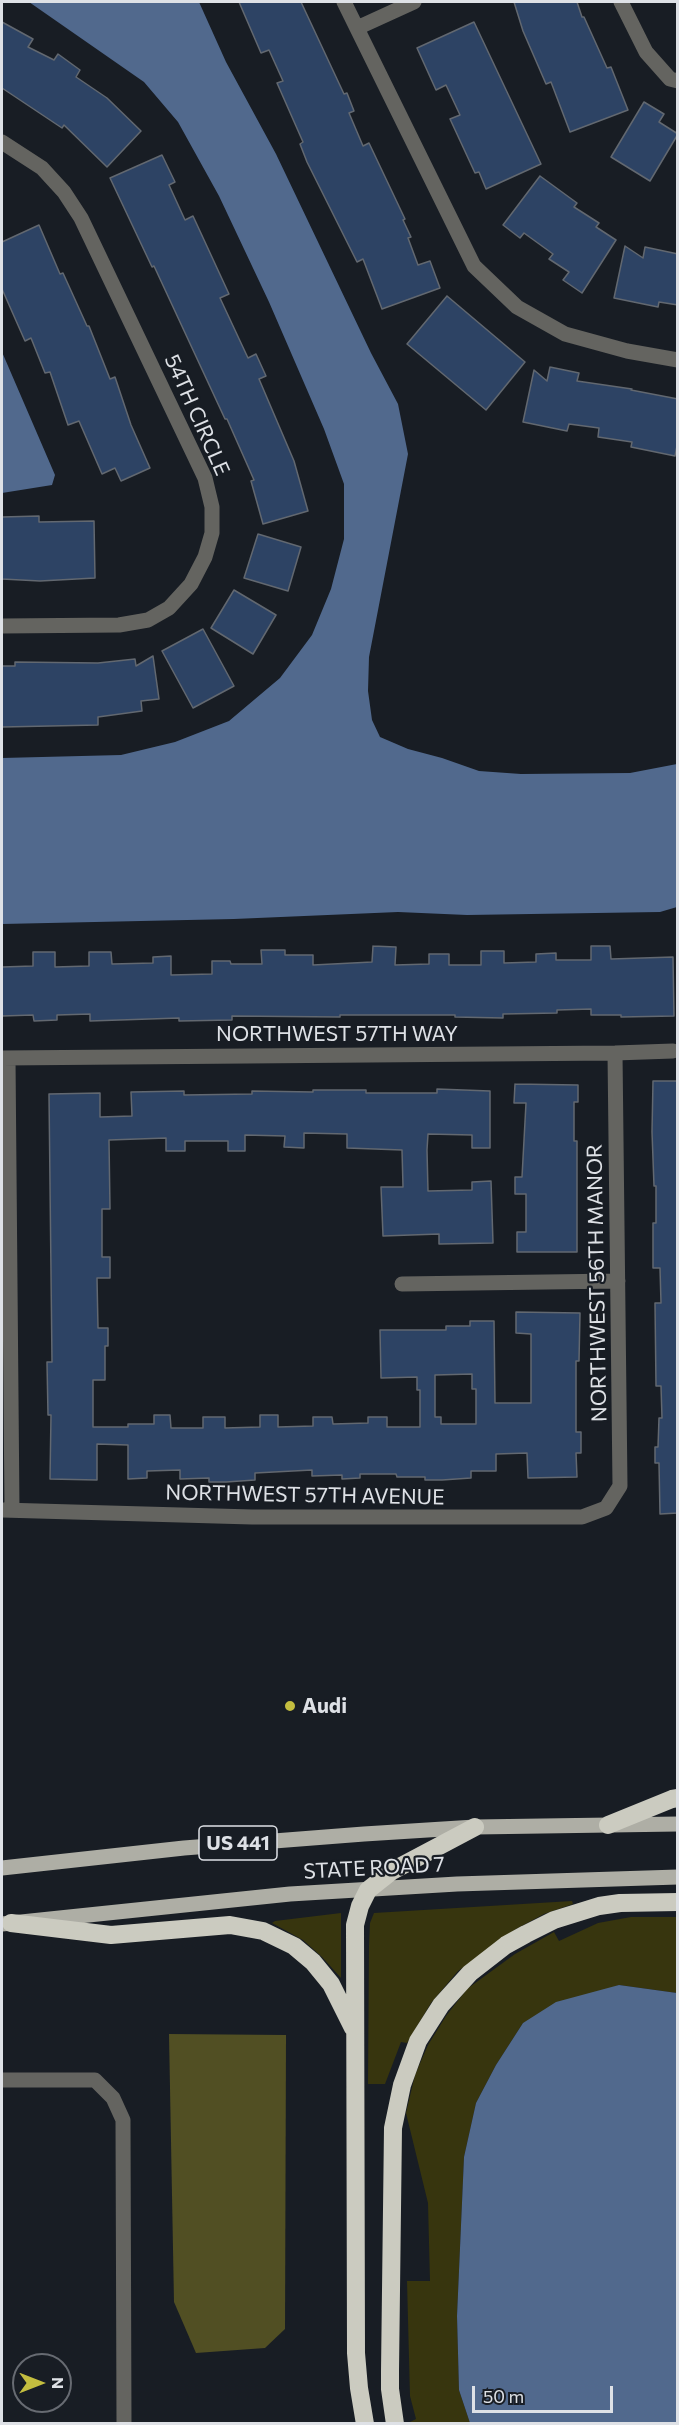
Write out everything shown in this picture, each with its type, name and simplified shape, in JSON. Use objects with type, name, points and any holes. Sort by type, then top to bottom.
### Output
[{"type":"highway","points":[[608,1825],[672,1798],[678,1798]]},
{"type":"highway","points":[[365,2424],[356,2353],[356,1925],[360,1906],[368,1890],[392,1871],[476,1827]]},
{"type":"highway","points":[[396,2424],[390,2389],[393,2128],[402,2085],[418,2041],[441,2005],[470,1973],[506,1945],[526,1934],[554,1920],[599,1906],[620,1903],[678,1902]]},
{"type":"highway","points":[[6,1924],[111,1935],[230,1925],[263,1931],[299,1950],[322,1972],[340,2000],[357,2037]]},
{"type":"main road","name":"STATE ROAD 7","points":[[2,1868],[184,1848],[476,1827],[678,1824]]},
{"type":"main road","name":"STATE ROAD 7","points":[[6,1924],[221,1900],[529,1881],[678,1877]]},
{"type":"street","points":[[344,2],[474,266],[517,307],[565,334],[627,351],[678,360]]},
{"type":"street","points":[[357,28],[414,2]]},
{"type":"street","points":[[621,2],[646,52],[670,79],[678,81]]},
{"type":"street","name":"54TH CIRCLE","points":[[2,142],[42,168],[64,192],[81,218],[205,478],[212,507],[212,533],[205,557],[191,584],[169,608],[148,620],[119,624],[2,626]]},
{"type":"street","name":"NORTHWEST 57TH WAY","points":[[4,1058],[615,1053],[673,1050]]},
{"type":"street","name":"NORTHWEST 56TH MANOR","points":[[606,1508],[620,1486],[615,1053]]},
{"type":"street","points":[[4,1058],[7,1510]]},
{"type":"street","points":[[402,1284],[618,1281]]},
{"type":"street","name":"NORTHWEST 57TH AVENUE","points":[[7,1510],[252,1517],[582,1517],[606,1508]]},
{"type":"street","points":[[2,2080],[95,2080],[113,2098],[123,2120],[124,2424]]},
{"type":"shaded area","points":[[572,1901],[573,1904],[544,1914],[516,1929],[458,1971],[431,2003],[407,2043],[401,2042],[385,2084],[368,2084],[369,1945],[370,1923],[374,1913]]},
{"type":"shaded area","points":[[341,1913],[341,1978],[303,1940],[272,1923],[275,1921]]},
{"type":"shaded area","points":[[631,1917],[677,1917],[677,1993],[619,1985],[523,2023],[496,2065],[476,2103],[464,2157],[457,2316],[459,2390],[470,2423],[406,2424],[416,2419],[410,2396],[407,2281],[430,2281],[428,2203],[406,2113],[415,2075],[428,2045],[446,2016],[467,1989],[515,1954],[554,1932],[559,1941],[598,1923]]},
{"type":"shaded area","points":[[169,2034],[286,2035],[285,2329],[265,2348],[196,2353],[174,2302]]},
{"type":"water","points":[[29,2],[199,2],[226,62],[276,154],[371,353],[398,404],[408,454],[369,657],[368,691],[372,720],[380,737],[408,749],[479,771],[521,774],[630,773],[677,764],[677,907],[660,912],[467,915],[398,912],[234,919],[2,924],[2,758],[121,755],[175,742],[229,721],[280,678],[312,635],[331,589],[344,539],[344,484],[324,429],[269,302],[219,196],[178,122],[144,82]]},
{"type":"water","points":[[2,352],[55,475],[52,485],[2,493]]},
{"type":"water","points":[[619,1985],[677,1993],[677,2423],[470,2423],[459,2390],[457,2316],[464,2157],[476,2103],[496,2065],[523,2023],[556,2002]]},
{"type":"building","points":[[239,2],[301,2],[344,94],[347,93],[354,111],[349,113],[363,146],[369,143],[405,219],[403,220],[411,237],[408,238],[418,265],[430,261],[440,288],[382,309],[363,259],[357,262],[307,162],[300,144],[303,142],[277,83],[283,81],[269,50],[261,53]]},
{"type":"building","points":[[514,2],[577,2],[607,68],[611,67],[628,110],[570,132],[551,82],[546,84],[523,31]]},
{"type":"building","points":[[2,22],[33,39],[28,47],[54,60],[58,54],[80,70],[76,77],[107,98],[141,131],[107,167],[64,125],[62,128],[2,88]]},
{"type":"building","points":[[474,22],[541,164],[486,189],[479,172],[475,173],[450,119],[460,115],[446,85],[436,90],[417,48]]},
{"type":"building","points":[[644,102],[664,114],[659,122],[678,134],[650,181],[611,157]]},
{"type":"building","points":[[162,155],[175,182],[169,185],[185,220],[193,216],[229,294],[220,298],[248,358],[256,354],[266,376],[259,379],[294,461],[308,511],[263,524],[251,481],[254,480],[227,419],[110,178]]},
{"type":"building","points":[[540,176],[577,203],[574,207],[599,223],[596,227],[616,240],[582,293],[563,280],[569,272],[549,259],[553,254],[524,233],[520,238],[503,225]]},
{"type":"building","points":[[39,225],[60,274],[63,273],[89,326],[110,379],[115,377],[131,425],[150,468],[121,481],[115,468],[102,474],[79,421],[68,425],[50,372],[45,373],[31,338],[25,341],[2,289],[2,242]]},
{"type":"building","points":[[625,246],[643,258],[645,247],[678,254],[678,305],[659,302],[658,307],[614,298]]},
{"type":"building","points":[[447,296],[525,362],[486,410],[407,344]]},
{"type":"building","points":[[550,367],[579,373],[577,381],[678,399],[678,441],[675,456],[631,447],[632,442],[598,437],[599,428],[569,424],[567,431],[523,422],[534,370],[547,381]]},
{"type":"building","points":[[39,516],[39,522],[94,521],[95,578],[40,581],[2,579],[2,517]]},
{"type":"building","points":[[258,534],[301,547],[288,591],[244,578]]},
{"type":"building","points":[[234,590],[276,615],[253,654],[211,628]]},
{"type":"building","points":[[203,629],[234,686],[193,708],[162,651]]},
{"type":"building","points":[[153,656],[159,699],[141,701],[142,711],[98,717],[98,725],[2,727],[2,666],[15,666],[15,662],[98,663],[135,659],[136,666]]},
{"type":"building","points":[[373,946],[396,947],[395,965],[429,964],[429,954],[449,954],[449,965],[481,965],[481,951],[504,951],[504,963],[536,962],[536,954],[556,953],[556,960],[591,960],[591,946],[610,946],[611,959],[673,957],[674,1016],[591,1015],[591,1009],[557,1010],[557,1013],[503,1014],[503,1018],[455,1017],[455,1015],[340,1015],[340,1017],[232,1016],[232,1020],[179,1021],[179,1018],[90,1021],[90,1014],[57,1015],[57,1020],[34,1021],[33,1015],[2,1016],[2,967],[33,966],[33,952],[55,952],[55,967],[89,966],[89,952],[111,952],[112,964],[153,963],[153,957],[171,956],[171,975],[212,974],[212,961],[230,961],[231,964],[262,964],[261,950],[285,950],[285,955],[313,955],[313,965],[372,962]]},
{"type":"building","points":[[653,1081],[678,1081],[678,1513],[660,1514],[659,1463],[655,1463],[655,1447],[658,1447],[659,1418],[662,1418],[661,1386],[656,1386],[655,1303],[661,1303],[660,1268],[653,1268],[656,1186],[654,1186],[652,1132]]},
{"type":"building","points":[[515,1084],[578,1085],[578,1102],[574,1102],[574,1141],[577,1141],[577,1252],[517,1252],[517,1232],[526,1232],[526,1194],[515,1194],[515,1177],[522,1177],[526,1103],[514,1103]]},
{"type":"building","points":[[437,1089],[490,1091],[490,1148],[472,1148],[472,1135],[428,1134],[427,1150],[428,1191],[472,1190],[472,1182],[491,1181],[493,1243],[439,1244],[439,1234],[383,1236],[381,1187],[403,1187],[402,1150],[347,1148],[347,1134],[304,1133],[304,1148],[284,1147],[285,1136],[245,1135],[245,1151],[228,1151],[228,1141],[185,1141],[185,1151],[166,1151],[166,1138],[109,1140],[110,1209],[102,1209],[102,1257],[110,1257],[110,1278],[97,1278],[98,1328],[108,1328],[108,1346],[105,1346],[105,1380],[93,1380],[93,1427],[154,1424],[154,1415],[170,1415],[171,1428],[203,1428],[203,1417],[225,1417],[225,1428],[260,1427],[260,1415],[278,1415],[278,1427],[313,1426],[313,1417],[332,1417],[333,1424],[368,1423],[368,1417],[387,1417],[387,1427],[420,1427],[420,1390],[417,1390],[417,1377],[381,1378],[380,1330],[446,1330],[446,1326],[470,1326],[470,1321],[494,1321],[495,1403],[531,1403],[531,1334],[516,1333],[516,1312],[580,1313],[579,1361],[576,1361],[576,1432],[581,1432],[581,1453],[576,1453],[577,1477],[528,1478],[527,1453],[496,1454],[496,1471],[471,1471],[471,1478],[442,1480],[425,1480],[425,1477],[397,1477],[396,1474],[360,1474],[360,1478],[342,1479],[342,1475],[312,1476],[312,1470],[255,1473],[255,1480],[226,1482],[209,1482],[209,1478],[180,1479],[180,1470],[147,1471],[147,1478],[128,1479],[128,1445],[97,1444],[97,1480],[50,1479],[51,1415],[48,1415],[47,1362],[52,1362],[49,1094],[100,1093],[100,1117],[132,1116],[131,1092],[184,1091],[184,1095],[252,1094],[252,1091],[313,1092],[313,1090],[437,1093]],"holes":[[[472,1374],[472,1389],[476,1389],[476,1424],[441,1424],[441,1417],[435,1417],[435,1375]]]},
{"type":"place","name":"Audi","points":[[290,1706]]}]
